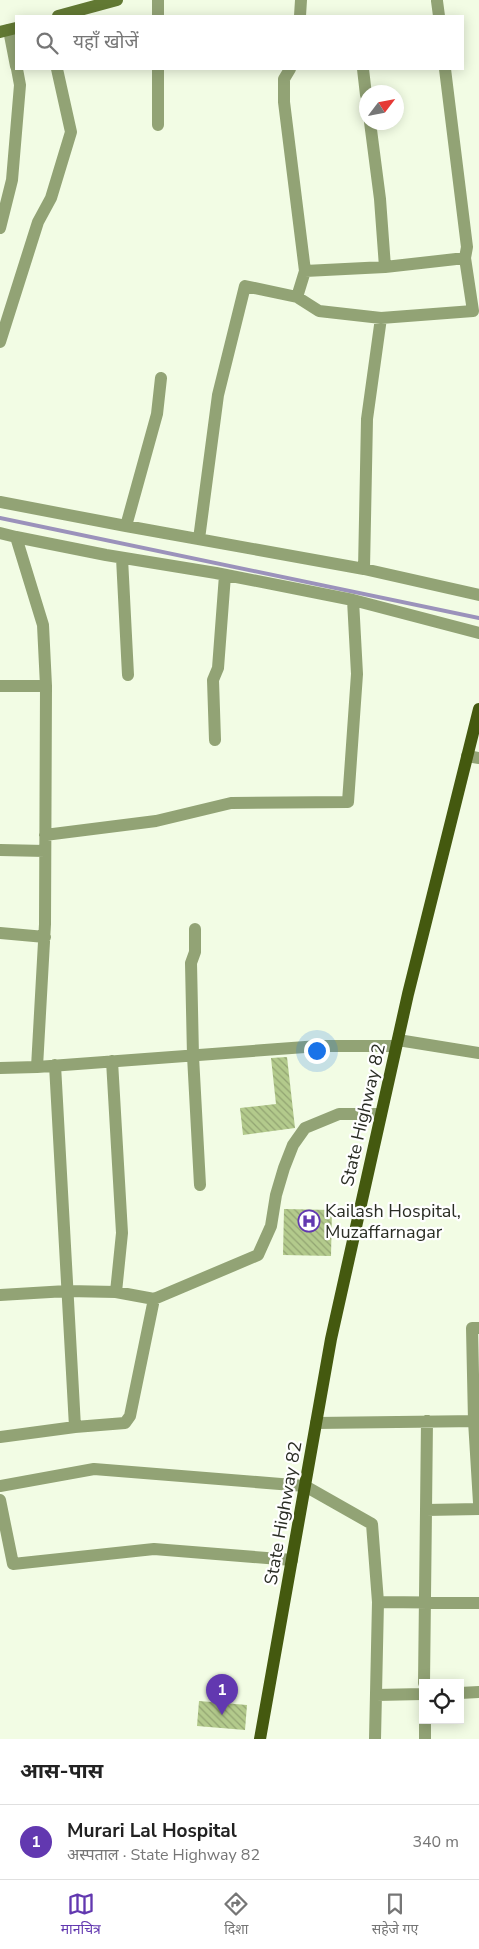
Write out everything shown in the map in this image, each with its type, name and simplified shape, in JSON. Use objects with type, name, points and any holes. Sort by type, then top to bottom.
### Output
[{"type":"main road","points":[[62,15],[117,0]]},
{"type":"main road","name":"State Highway 82","points":[[260,1739],[331,1338],[397,1043],[473,757],[479,709]]},
{"type":"street","points":[[158,0],[158,15]]},
{"type":"street","points":[[300,15],[301,0]]},
{"type":"street","points":[[437,1],[439,15]]},
{"type":"street","points":[[8,30],[15,63]]},
{"type":"street","points":[[0,228],[12,180],[20,85],[16,70]]},
{"type":"street","points":[[0,342],[35,229],[50,198],[71,132],[57,70]]},
{"type":"street","points":[[158,70],[158,125]]},
{"type":"street","points":[[289,70],[284,79],[284,102],[305,272],[297,297]]},
{"type":"street","points":[[363,70],[365,85]]},
{"type":"street","points":[[199,539],[218,396],[245,286],[297,297],[319,312],[381,318],[473,312],[465,258],[467,247],[445,70]]},
{"type":"street","points":[[371,130],[380,199],[385,267]]},
{"type":"street","points":[[305,272],[385,267],[465,258]]},
{"type":"street","points":[[364,568],[367,419],[381,318]]},
{"type":"street","points":[[126,526],[157,414],[160,378]]},
{"type":"street","points":[[0,502],[364,568],[479,595]]},
{"type":"street","points":[[0,533],[122,558],[225,575],[354,600],[479,633]]},
{"type":"street","points":[[16,537],[43,625],[46,686],[45,937],[37,1066]]},
{"type":"street","points":[[122,558],[128,675]]},
{"type":"street","points":[[215,740],[212,680],[218,668],[225,575]]},
{"type":"street","points":[[45,835],[156,821],[231,803],[348,802],[357,674],[354,600]]},
{"type":"street","points":[[0,686],[46,686]]},
{"type":"street","points":[[0,850],[45,851]]},
{"type":"street","points":[[195,929],[195,952],[191,963],[193,1056],[200,1185]]},
{"type":"street","points":[[0,934],[45,937]]},
{"type":"street","points":[[0,1068],[319,1046],[397,1043],[479,1053]]},
{"type":"street","points":[[112,1061],[122,1233],[116,1292]]},
{"type":"street","points":[[55,1065],[75,1427]]},
{"type":"street","points":[[0,1295],[67,1291],[116,1292],[154,1299],[258,1255],[271,1226],[276,1195],[284,1168],[294,1145],[306,1128],[339,1114],[381,1114]]},
{"type":"street","points":[[0,1437],[75,1427],[125,1423],[130,1416],[154,1299]]},
{"type":"street","points":[[479,1328],[472,1328],[479,1503]]},
{"type":"street","points":[[424,1679],[427,1421]]},
{"type":"street","points":[[316,1423],[477,1421]]},
{"type":"street","points":[[0,1486],[94,1469],[305,1486],[372,1524],[378,1602],[375,1739]]},
{"type":"street","points":[[0,1500],[13,1564],[154,1549],[292,1560]]},
{"type":"street","points":[[426,1510],[479,1509]]},
{"type":"street","points":[[378,1602],[479,1603]]},
{"type":"street","points":[[464,1693],[479,1692]]},
{"type":"street","points":[[376,1696],[419,1694]]},
{"type":"street","points":[[425,1724],[425,1739]]},
{"type":"building","points":[[287,1057],[295,1128],[243,1135],[240,1108],[276,1104],[271,1058]]},
{"type":"building","points":[[284,1209],[332,1210],[331,1256],[283,1255]]},
{"type":"building","points":[[199,1701],[247,1705],[245,1730],[197,1726]]},
{"type":"waterway","points":[[0,518],[479,618]]},
{"type":"place","name":"Kailash Hospital, Muzaffarnagar","points":[[309,1221]]},
{"type":"place","name":"Murari Lal Hospital","points":[[222,1715]]}]
